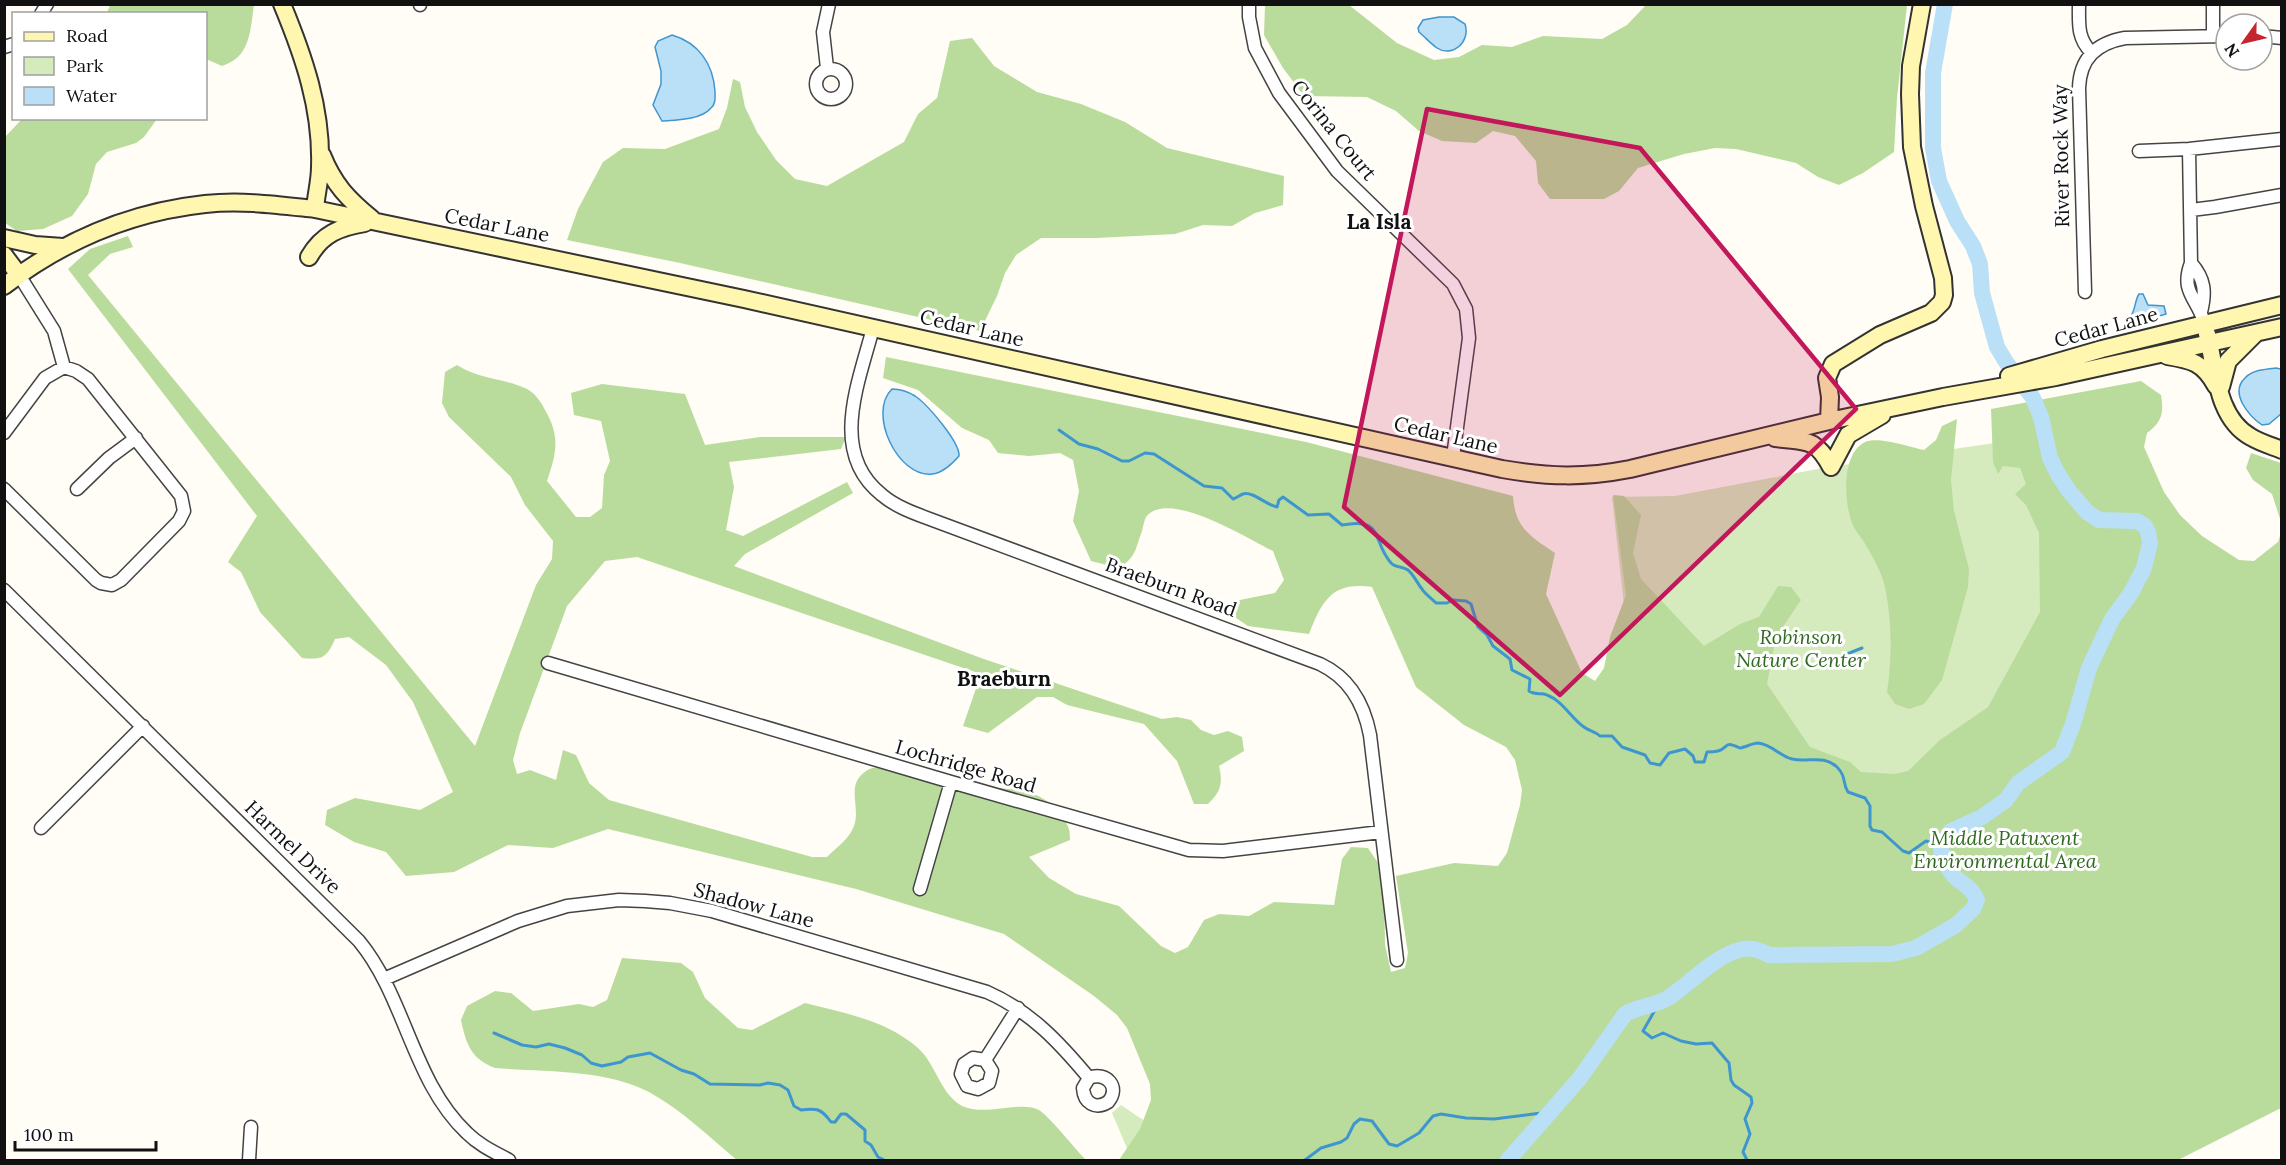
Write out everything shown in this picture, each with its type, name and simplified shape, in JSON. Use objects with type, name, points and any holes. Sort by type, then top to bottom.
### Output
[{"type":"main road","points":[[282,4],[309,77],[319,129],[320,170],[315,209]]},
{"type":"main road","points":[[1829,422],[1830,397],[1827,378],[1833,364],[1880,334],[1931,313],[1942,303],[1944,295],[1943,278],[1924,206],[1912,147],[1911,66],[1922,4]]},
{"type":"main road","points":[[320,150],[333,179],[343,194],[375,221]]},
{"type":"main road","name":"Cedar Lane","points":[[4,286],[64,247],[128,220],[176,208],[239,203],[315,209],[546,256],[1531,474],[1578,476],[1630,469],[1943,397],[2050,371],[2282,305]]},
{"type":"main road","points":[[309,257],[315,246],[336,230],[375,221]]},
{"type":"main road","points":[[4,238],[34,245],[64,247]]},
{"type":"main road","points":[[4,255],[19,275]]},
{"type":"main road","points":[[2282,314],[2205,327],[2221,394],[2229,416],[2253,438],[2282,450]]},
{"type":"main road","name":"Cedar Lane","points":[[2050,371],[2157,354],[2205,327],[2257,332],[2282,327]]},
{"type":"main road","points":[[2221,394],[2228,362],[2257,332]]},
{"type":"main road","points":[[2157,354],[2186,359],[2198,364],[2206,370],[2221,394]]},
{"type":"main road","points":[[1766,437],[1815,445],[1831,467],[1848,435],[1896,407]]},
{"type":"street","points":[[827,68],[822,32],[829,4]]},
{"type":"street","name":"Corina Court","points":[[1249,4],[1251,33],[1260,61],[1278,93],[1337,171],[1443,272],[1461,296],[1468,318],[1469,338],[1453,457]]},
{"type":"street","points":[[2079,4],[2080,34],[2084,45],[2091,52],[2111,41],[2125,39],[2214,36]]},
{"type":"street","name":"River Rock Way","points":[[2085,291],[2079,76],[2091,52]]},
{"type":"street","points":[[2139,151],[2190,149],[2282,139]]},
{"type":"street","points":[[2190,149],[2192,263],[2200,273],[2205,296],[2205,327]]},
{"type":"street","points":[[2191,210],[2282,195]]},
{"type":"street","points":[[19,275],[54,331],[64,367]]},
{"type":"street","name":"Braeburn Road","points":[[873,328],[852,410],[850,427],[852,451],[856,462],[874,489],[893,503],[927,518],[1330,668],[1347,683],[1364,711],[1370,735],[1397,960]]},
{"type":"street","points":[[4,433],[45,378],[64,367],[76,371],[88,379],[181,496],[184,511],[179,521],[116,583],[107,585],[96,580],[4,489]]},
{"type":"street","points":[[77,489],[98,468],[136,438]]},
{"type":"street","name":"Harmel Drive","points":[[4,590],[369,952],[384,979],[442,1104],[467,1133],[509,1161]]},
{"type":"street","name":"Lochridge Road","points":[[548,663],[1189,850],[1223,850],[1381,832]]},
{"type":"street","points":[[42,828],[143,726]]},
{"type":"street","points":[[920,889],[951,782]]},
{"type":"street","name":"Shadow Lane","points":[[384,979],[540,913],[593,902],[670,903],[712,911],[971,986],[1001,998],[1018,1008],[1048,1032],[1089,1078]]},
{"type":"street","points":[[985,1060],[1018,1008]]},
{"type":"street","points":[[249,1161],[251,1127]]},
{"type":"highlighted area","points":[[1427,109],[1640,148],[1856,409],[1560,695],[1344,507]]},
{"type":"green space","points":[[110,4],[254,5],[250,33],[244,49],[232,62],[222,66],[207,59],[207,12],[107,12]]},
{"type":"green space","points":[[1265,5],[1349,5],[1397,43],[1434,60],[1459,57],[1482,45],[1512,47],[1543,36],[1602,39],[1627,25],[1646,5],[1907,5],[1894,152],[1863,173],[1839,185],[1818,177],[1796,163],[1736,149],[1715,148],[1684,154],[1638,168],[1619,191],[1604,199],[1550,199],[1538,183],[1536,161],[1515,136],[1493,131],[1476,143],[1442,141],[1419,131],[1396,111],[1367,97],[1304,96],[1283,68],[1264,35]]},
{"type":"green space","points":[[972,38],[994,66],[1037,92],[1081,104],[1125,122],[1167,148],[1284,176],[1283,205],[1255,213],[1232,226],[1203,225],[1175,234],[1041,238],[1016,255],[1005,273],[980,331],[680,263],[567,240],[578,209],[603,162],[623,148],[665,149],[719,129],[727,108],[733,79],[740,82],[745,107],[757,132],[776,160],[795,179],[827,186],[904,142],[918,114],[937,98],[950,41]]},
{"type":"green space","points":[[21,120],[156,120],[144,137],[136,143],[107,152],[96,164],[88,194],[72,216],[43,229],[17,231],[5,223],[5,137]]},
{"type":"green space","name":"Middle Patuxent Environmental Area","points":[[128,236],[133,247],[110,254],[88,275],[475,746],[536,585],[552,559],[553,541],[525,505],[511,477],[449,417],[442,403],[445,372],[457,365],[475,374],[519,385],[538,398],[550,420],[555,437],[555,454],[547,481],[576,517],[590,517],[602,508],[604,475],[610,461],[601,421],[574,415],[571,393],[602,384],[685,394],[705,445],[760,437],[846,437],[841,449],[729,462],[734,487],[726,530],[743,536],[847,482],[853,493],[745,554],[734,566],[981,658],[1162,719],[1177,717],[1191,720],[1201,730],[1214,735],[1228,731],[1242,737],[1244,751],[1219,766],[1220,787],[1212,800],[1208,804],[1194,804],[1177,761],[1144,724],[1067,705],[1053,697],[1037,697],[988,733],[963,726],[981,674],[637,557],[605,561],[567,606],[520,733],[513,760],[517,774],[530,770],[556,780],[563,750],[576,755],[589,783],[609,800],[812,857],[827,857],[849,835],[856,818],[856,783],[866,771],[874,768],[896,769],[950,787],[1022,791],[1047,802],[1058,812],[1066,822],[1070,835],[1070,840],[1029,857],[1049,878],[1076,894],[1119,906],[1161,946],[1175,953],[1188,947],[1204,920],[1219,914],[1249,916],[1274,902],[1334,905],[1342,859],[1351,847],[1368,848],[1384,872],[1385,945],[1391,972],[1405,968],[1408,953],[1396,876],[1454,863],[1498,866],[1507,853],[1522,790],[1515,760],[1506,747],[1464,725],[1416,687],[1372,587],[1347,587],[1330,596],[1319,612],[1309,634],[1248,626],[1236,618],[1230,602],[1275,593],[1284,580],[1273,551],[1228,527],[1172,508],[1157,510],[1146,517],[1134,552],[1129,560],[1119,568],[1091,561],[1073,521],[1079,491],[1073,460],[1060,453],[1029,456],[998,453],[989,440],[962,428],[918,390],[883,378],[886,357],[1306,442],[1513,496],[1517,516],[1525,530],[1555,553],[1546,594],[1582,673],[1595,681],[1604,668],[1610,637],[1626,595],[1613,495],[1624,496],[1641,515],[1633,553],[1641,579],[1704,646],[1740,624],[1759,617],[1778,586],[1791,587],[1801,600],[1776,637],[1767,684],[1810,747],[1850,762],[1861,772],[1895,774],[1908,771],[1940,740],[1988,707],[2040,612],[2039,533],[2026,505],[2015,494],[2026,484],[2020,468],[2003,466],[1998,474],[1993,462],[1991,409],[2141,381],[2161,395],[2162,407],[2161,417],[2147,433],[2144,447],[2164,492],[2180,515],[2202,536],[2239,560],[2254,561],[2278,542],[2281,533],[2281,1108],[2178,1160],[1119,1160],[1140,1129],[1151,1100],[1150,1084],[1127,1028],[1117,1015],[1094,996],[1004,934],[856,889],[608,829],[553,848],[508,845],[454,872],[406,876],[386,852],[354,842],[325,825],[327,810],[355,798],[420,810],[453,792],[413,702],[386,665],[349,637],[335,639],[326,654],[319,658],[302,658],[260,612],[241,572],[228,562],[257,516],[68,269],[90,249]]},
{"type":"green space","points":[[1957,419],[1951,480],[1954,511],[1969,569],[1968,587],[1942,680],[1924,704],[1909,709],[1895,704],[1887,692],[1891,642],[1886,592],[1877,566],[1849,514],[1846,491],[1848,467],[1857,448],[1865,442],[1886,441],[1924,450],[1936,440],[1942,426]]},
{"type":"green space","points":[[2119,425],[2185,583],[2281,555],[2281,642],[2016,1019],[1968,949],[1899,993],[1722,1012],[1637,1082],[1562,1160],[1132,1160],[1112,1113],[1121,1105],[1196,1156],[1247,1119],[1240,1112],[1376,963],[1380,974],[1299,1063],[1389,1114],[1474,1099],[1562,1005],[1565,1021],[1665,972],[1612,497],[1675,496],[1823,468]]},
{"type":"green space","points":[[2251,453],[2281,463],[2281,522],[2272,494],[2253,480],[2246,468]]},
{"type":"green space","points":[[622,958],[681,963],[693,972],[705,998],[738,1028],[752,1030],[805,1003],[878,1024],[906,1038],[918,1048],[948,1094],[962,1106],[982,1110],[1032,1107],[1039,1110],[1086,1160],[737,1160],[673,1107],[649,1092],[614,1079],[594,1075],[495,1068],[480,1060],[471,1050],[461,1020],[467,1006],[495,991],[511,993],[533,1011],[579,1004],[593,1007],[607,1000]]},
{"type":"water","points":[[1454,17],[1465,24],[1463,42],[1454,50],[1443,51],[1437,48],[1419,32],[1418,28],[1423,20]]},
{"type":"water","points":[[672,35],[690,43],[703,56],[714,81],[715,100],[713,106],[701,115],[688,119],[662,121],[653,105],[661,84],[661,71],[655,47],[658,41]]},
{"type":"water","points":[[2139,294],[2143,294],[2148,305],[2164,306],[2166,314],[2136,323],[2131,321],[2130,317]]},
{"type":"water","points":[[2281,369],[2281,414],[2269,424],[2262,425],[2243,404],[2239,390],[2245,378],[2251,373]]},
{"type":"water","points":[[892,389],[915,396],[949,433],[959,456],[943,470],[932,474],[919,472],[908,466],[898,455],[890,442],[883,413],[885,400]]},
{"type":"waterway","points":[[1508,1160],[1580,1078],[1625,1014],[1668,998],[1723,957],[1746,949],[1769,955],[1892,954],[1916,948],[1956,925],[1973,909],[1977,900],[1970,889],[1949,869],[1940,845],[1951,831],[1982,817],[2006,800],[2018,783],[2062,752],[2073,724],[2089,668],[2112,619],[2131,593],[2144,568],[2150,543],[2145,526],[2137,521],[2099,520],[2087,512],[2069,491],[2050,458],[2041,417],[2033,398],[1997,347],[1982,293],[1980,264],[1939,181],[1933,148],[1933,73],[1945,4]]},
{"type":"waterway","points":[[1059,430],[1079,444],[1098,449],[1122,461],[1129,461],[1145,453],[1154,454],[1204,486],[1222,488],[1233,499],[1247,494],[1277,507],[1279,500],[1283,497],[1308,515],[1329,514],[1342,525],[1356,523],[1371,527],[1391,563],[1408,570],[1425,593],[1436,603],[1447,603],[1453,600],[1466,601],[1471,604],[1478,627],[1487,635],[1493,646],[1510,659],[1512,670],[1530,679],[1529,691],[1553,698],[1586,728],[1600,736],[1612,736],[1622,747],[1645,755],[1650,763],[1660,765],[1669,753],[1685,749],[1693,756],[1695,762],[1704,762],[1707,752],[1722,750],[1728,745],[1740,748],[1758,743],[1792,759],[1826,761],[1832,763],[1840,771],[1848,792],[1865,798],[1870,806],[1872,830],[1882,832],[1903,851],[1909,853],[1926,841],[1940,845]]},
{"type":"waterway","points":[[1847,654],[1862,648]]},
{"type":"waterway","points":[[1659,1003],[1643,1031],[1652,1038],[1663,1033],[1681,1041],[1696,1044],[1712,1043],[1729,1063],[1731,1080],[1734,1085],[1751,1097],[1752,1103],[1745,1119],[1750,1134],[1743,1152],[1747,1160]]},
{"type":"waterway","points":[[494,1033],[522,1045],[536,1047],[549,1044],[565,1048],[582,1055],[591,1063],[602,1066],[621,1062],[628,1057],[650,1053],[710,1084],[760,1085],[768,1083],[780,1085],[788,1090],[794,1106],[801,1110],[818,1110],[831,1122],[835,1122],[841,1114],[846,1114],[865,1130],[865,1141],[871,1145],[878,1157],[884,1160]]},
{"type":"waterway","points":[[1305,1160],[1321,1148],[1347,1138],[1354,1124],[1360,1119],[1372,1121],[1389,1144],[1397,1146],[1419,1133],[1433,1116],[1441,1114],[1494,1119],[1549,1112]]},
{"type":"district","name":"La Isla","points":[[1379,222]]},
{"type":"district","name":"Braeburn","points":[[1004,679]]},
{"type":"park label","name":"Robinson Nature Center","points":[[1801,648]]}]
